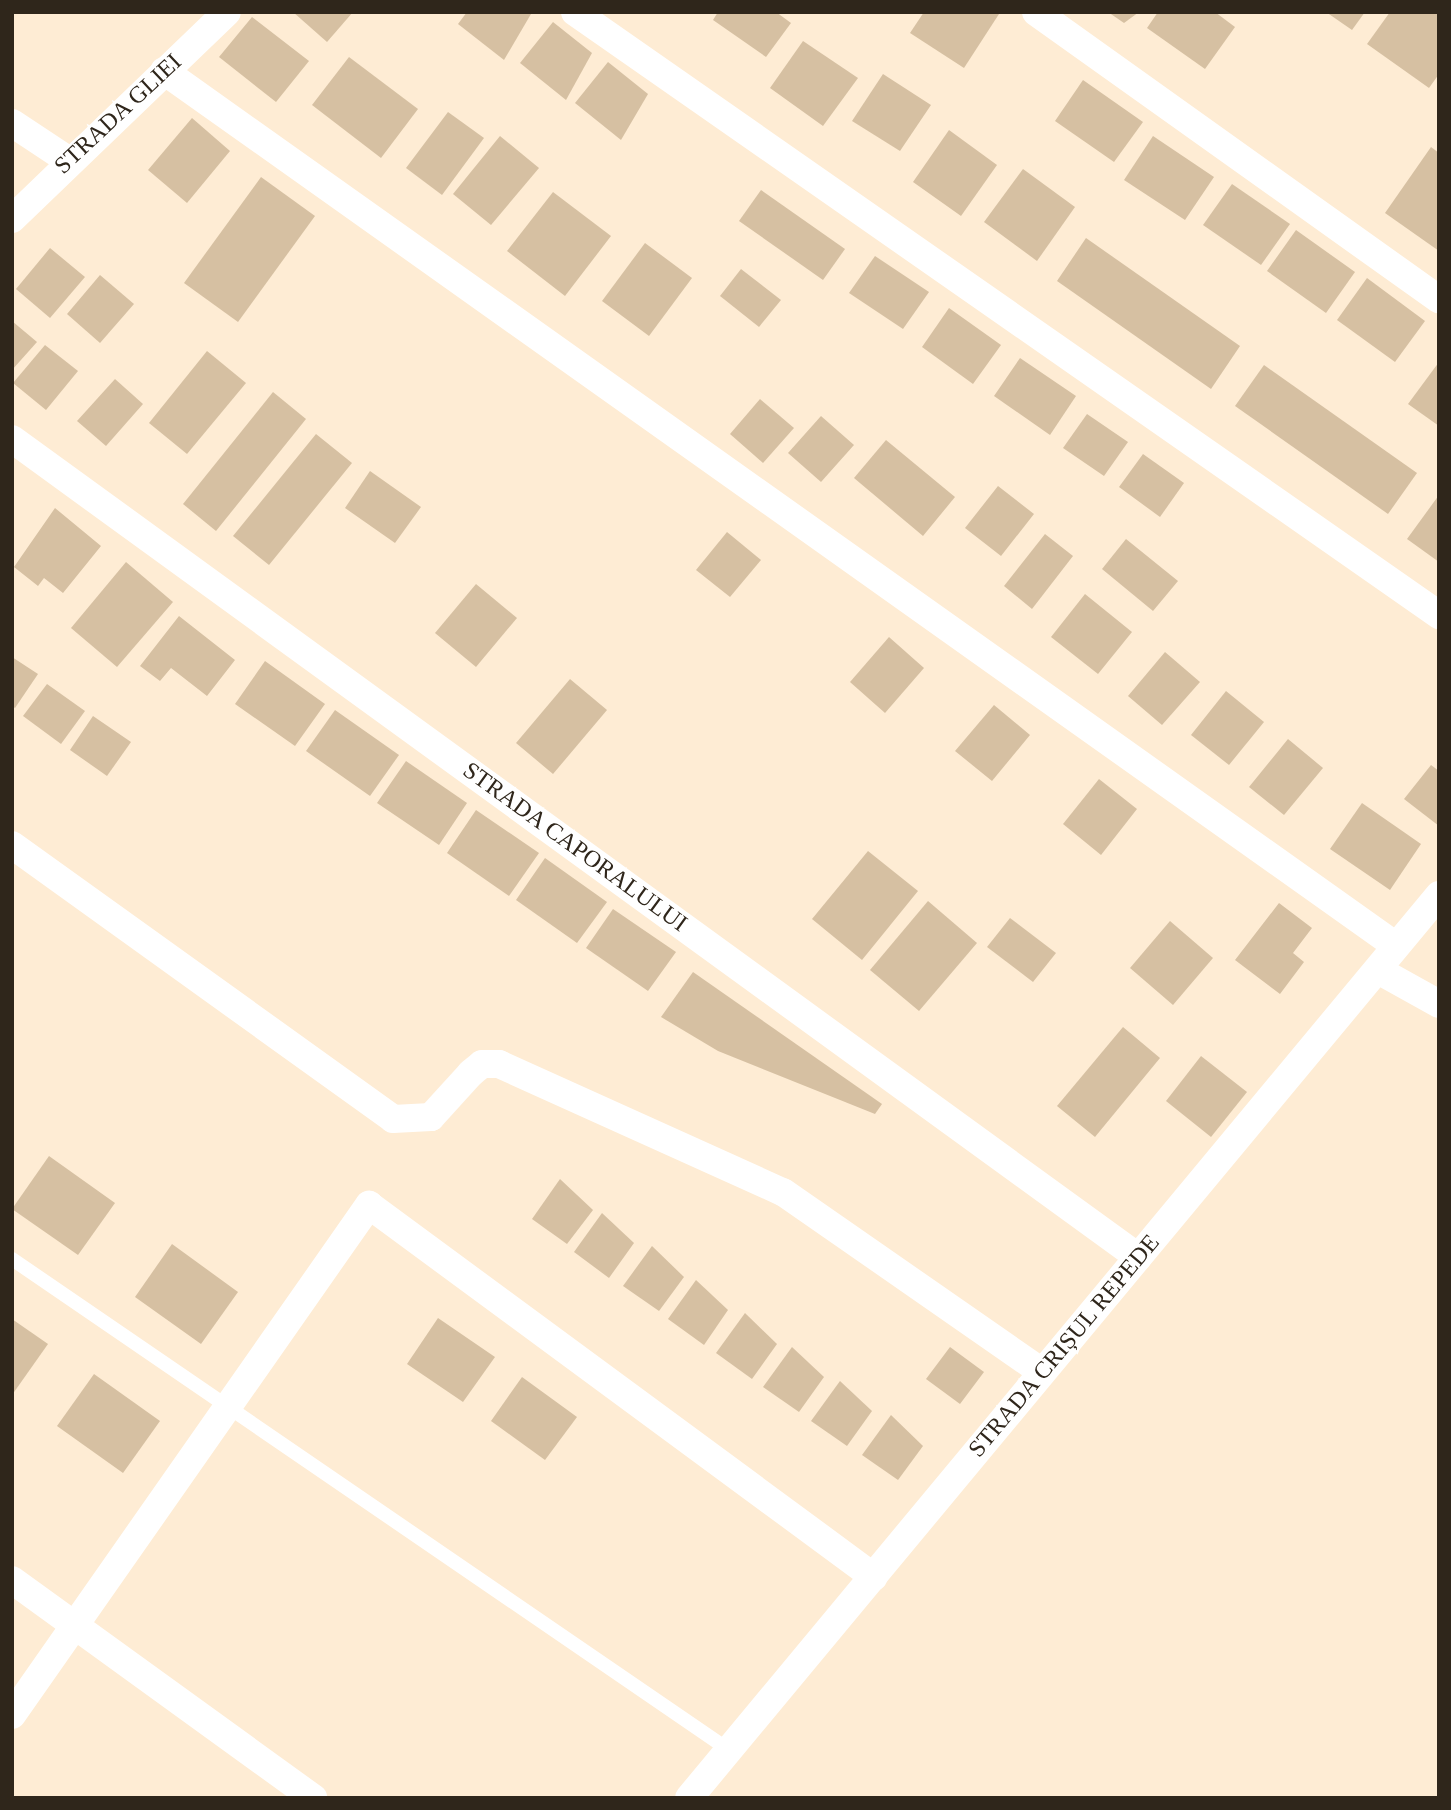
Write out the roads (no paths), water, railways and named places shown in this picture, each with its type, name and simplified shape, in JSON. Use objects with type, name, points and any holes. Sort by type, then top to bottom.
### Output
[{"type":"street","name":"STRADA GLIEI","points":[[12,219],[68,160],[227,12]]},
{"type":"street","points":[[575,12],[1439,615]]},
{"type":"street","points":[[1036,12],[1439,299]]},
{"type":"street","points":[[164,71],[1396,946]]},
{"type":"street","points":[[12,123],[68,160]]},
{"type":"street","name":"STRADA CAPORALULUI","points":[[12,439],[1138,1257]]},
{"type":"street","points":[[12,845],[393,1119],[431,1117],[482,1064],[499,1064],[783,1192],[1042,1372]]},
{"type":"street","name":"STRADA CRIȘUL REPEDE","points":[[689,1798],[1439,895]]},
{"type":"street","points":[[1378,970],[1439,1004]]},
{"type":"street","points":[[12,1715],[229,1412],[369,1205],[874,1577]]},
{"type":"street","points":[[12,1580],[313,1798]]},
{"type":"lane","points":[[12,1258],[229,1412],[729,1750]]}]
